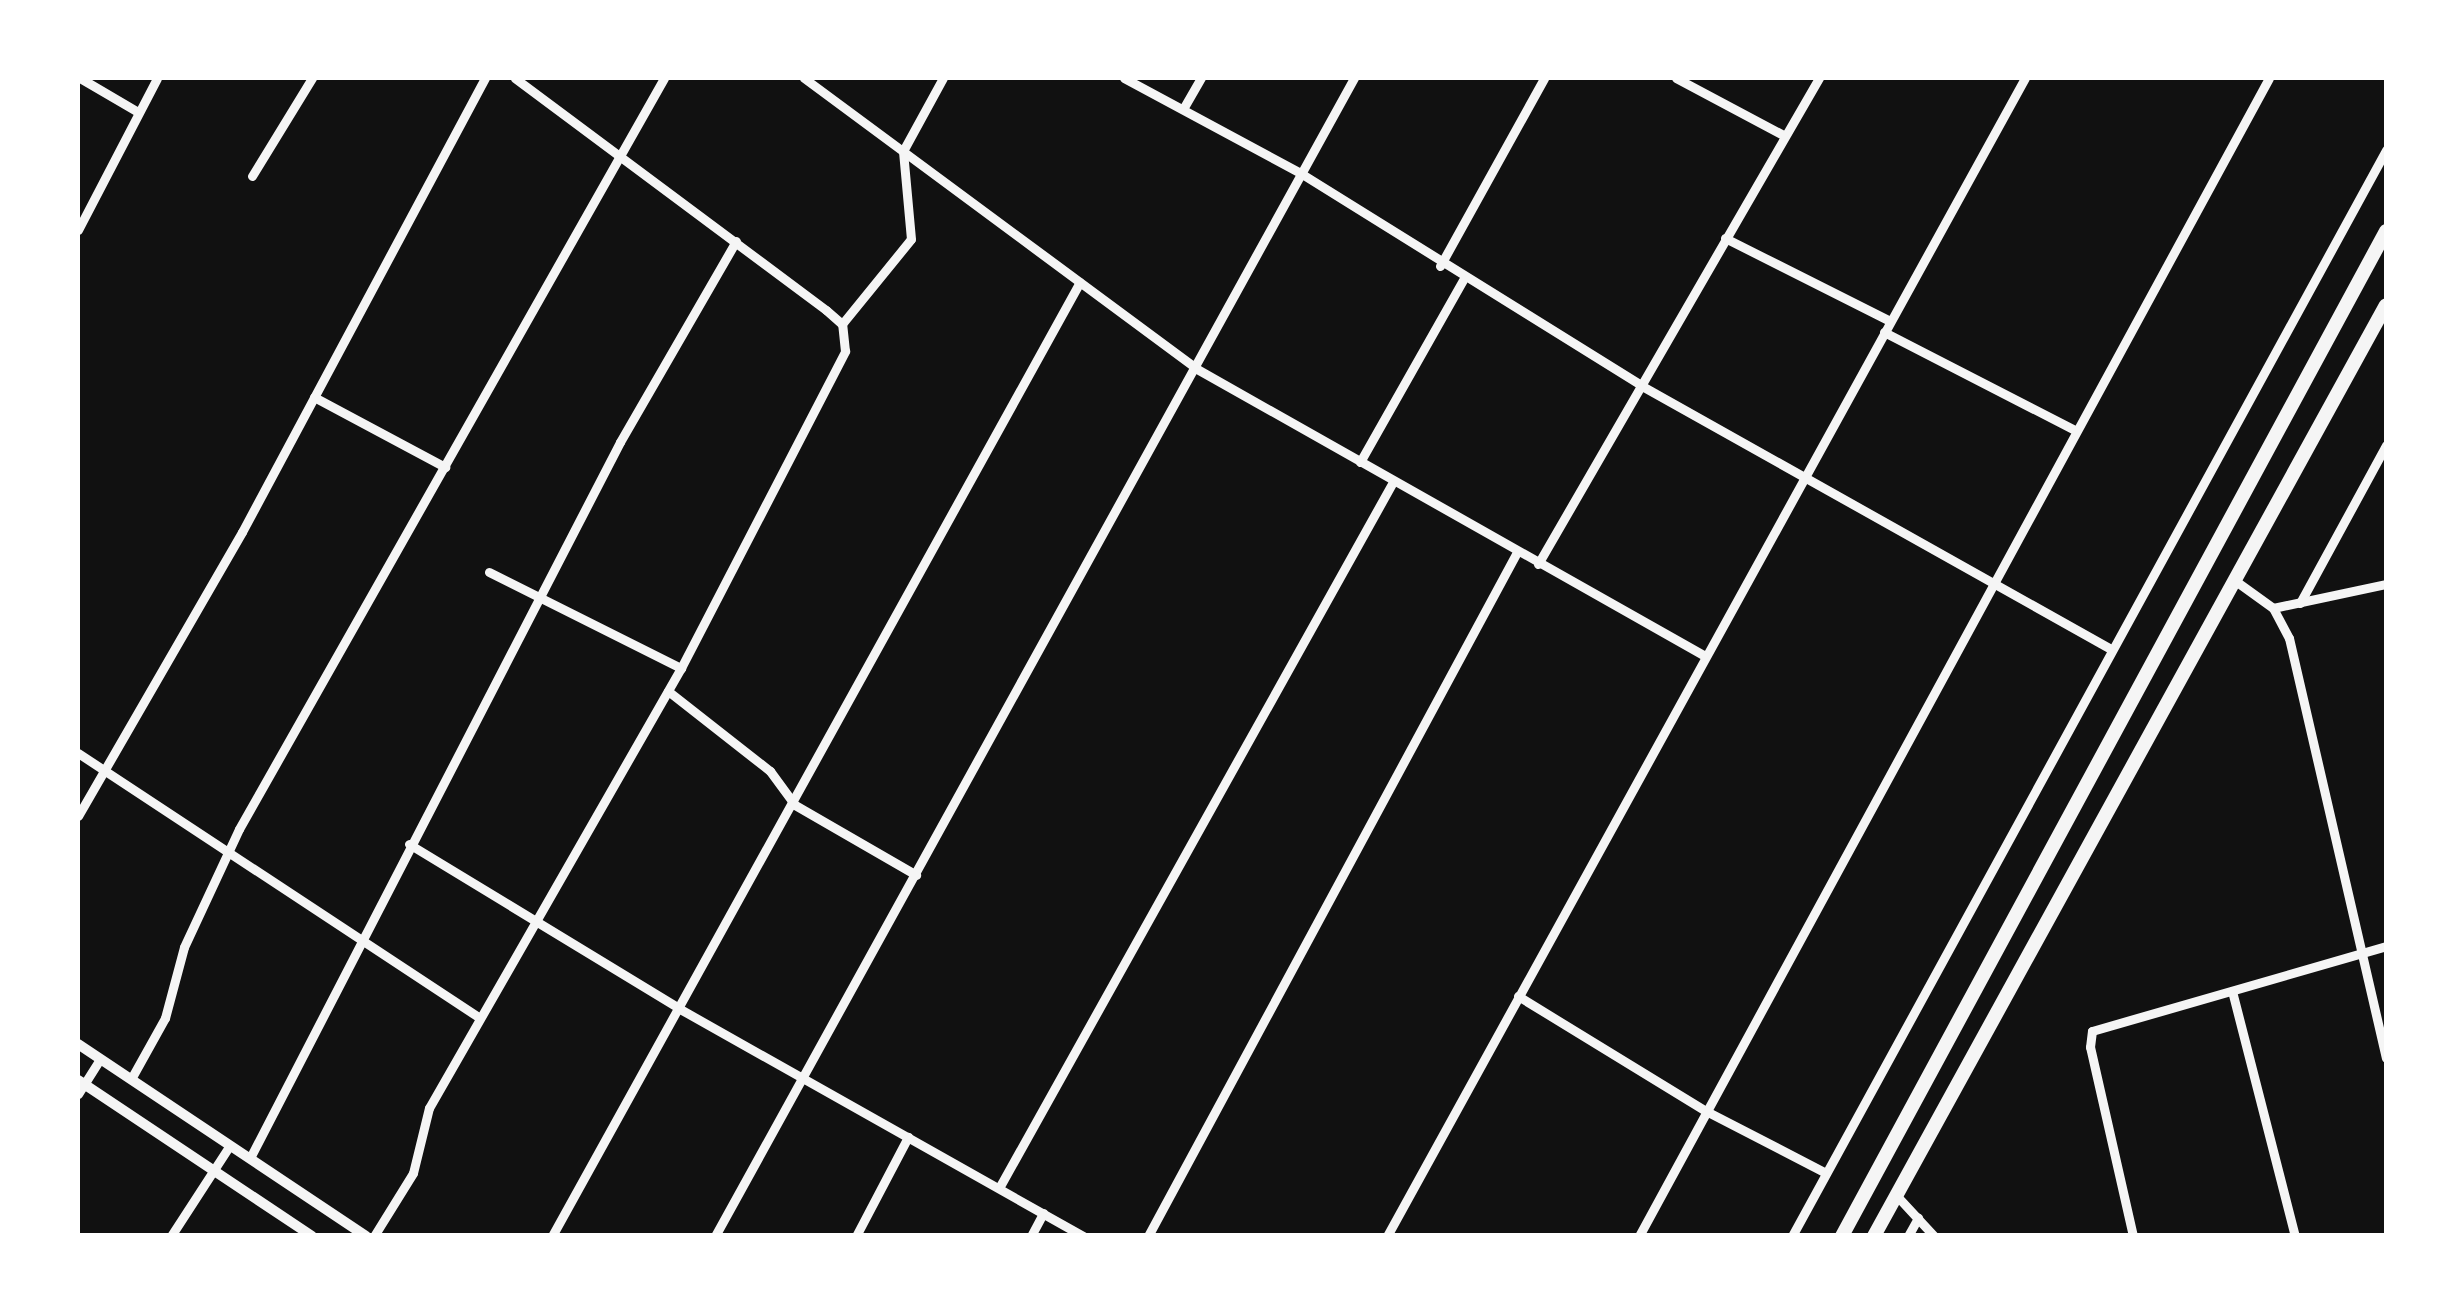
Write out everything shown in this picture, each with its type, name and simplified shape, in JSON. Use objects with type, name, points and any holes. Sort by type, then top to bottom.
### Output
[{"type":"highway","points":[[1842,1236],[2386,231]]},
{"type":"highway","points":[[1874,1236],[2386,305]]},
{"type":"street","points":[[80,78],[138,112]]},
{"type":"street","points":[[78,230],[157,78]]},
{"type":"street","points":[[252,176],[312,78]]},
{"type":"street","points":[[78,816],[314,397],[485,78]]},
{"type":"street","points":[[515,78],[842,324]]},
{"type":"street","points":[[130,1079],[165,1018],[178,964],[227,852],[664,78]]},
{"type":"street","points":[[804,78],[1197,369],[1705,656]]},
{"type":"street","points":[[374,1236],[412,1174],[429,1108],[668,692],[845,351],[842,324],[911,239],[904,151],[943,78]]},
{"type":"street","points":[[1126,78],[1302,174],[1462,280],[1642,386],[2110,648]]},
{"type":"street","points":[[1182,110],[1200,78]]},
{"type":"street","points":[[715,1236],[1197,369],[1354,78]]},
{"type":"street","points":[[1440,266],[1544,78]]},
{"type":"street","points":[[1676,78],[1782,135]]},
{"type":"street","points":[[1538,564],[1782,135],[1819,78]]},
{"type":"street","points":[[1387,1236],[2024,78]]},
{"type":"street","points":[[1639,1236],[2269,78]]},
{"type":"street","points":[[1792,1236],[2110,648],[2386,150]]},
{"type":"street","points":[[1725,238],[1890,321]]},
{"type":"street","points":[[250,1158],[358,941],[538,598],[736,241]]},
{"type":"street","points":[[1360,462],[1462,280]]},
{"type":"street","points":[[552,1236],[795,805],[1080,282]]},
{"type":"street","points":[[1884,332],[2075,430]]},
{"type":"street","points":[[314,397],[444,467]]},
{"type":"street","points":[[2300,603],[2386,446]]},
{"type":"street","points":[[999,1188],[1393,482]]},
{"type":"street","points":[[1148,1236],[1516,552]]},
{"type":"street","points":[[490,572],[538,598],[631,638],[681,668]]},
{"type":"street","points":[[2237,582],[2273,608],[2289,638],[2386,1058]]},
{"type":"street","points":[[2273,608],[2386,584]]},
{"type":"street","points":[[668,692],[770,772],[795,805],[916,875]]},
{"type":"street","points":[[78,754],[480,1018]]},
{"type":"street","points":[[409,844],[532,923],[1083,1236]]},
{"type":"street","points":[[2133,1236],[2089,1038],[2100,1027],[2386,946]]},
{"type":"street","points":[[2232,991],[2294,1236]]},
{"type":"street","points":[[1518,996],[1706,1111],[1826,1173]]},
{"type":"street","points":[[78,1044],[366,1236]]},
{"type":"street","points":[[100,1058],[79,1086],[312,1236]]},
{"type":"street","points":[[856,1236],[908,1137]]},
{"type":"street","points":[[171,1236],[211,1168],[230,1145]]},
{"type":"street","points":[[1896,1195],[1934,1236]]},
{"type":"street","points":[[1031,1236],[1044,1213]]},
{"type":"street","points":[[1908,1236],[1918,1218]]}]
